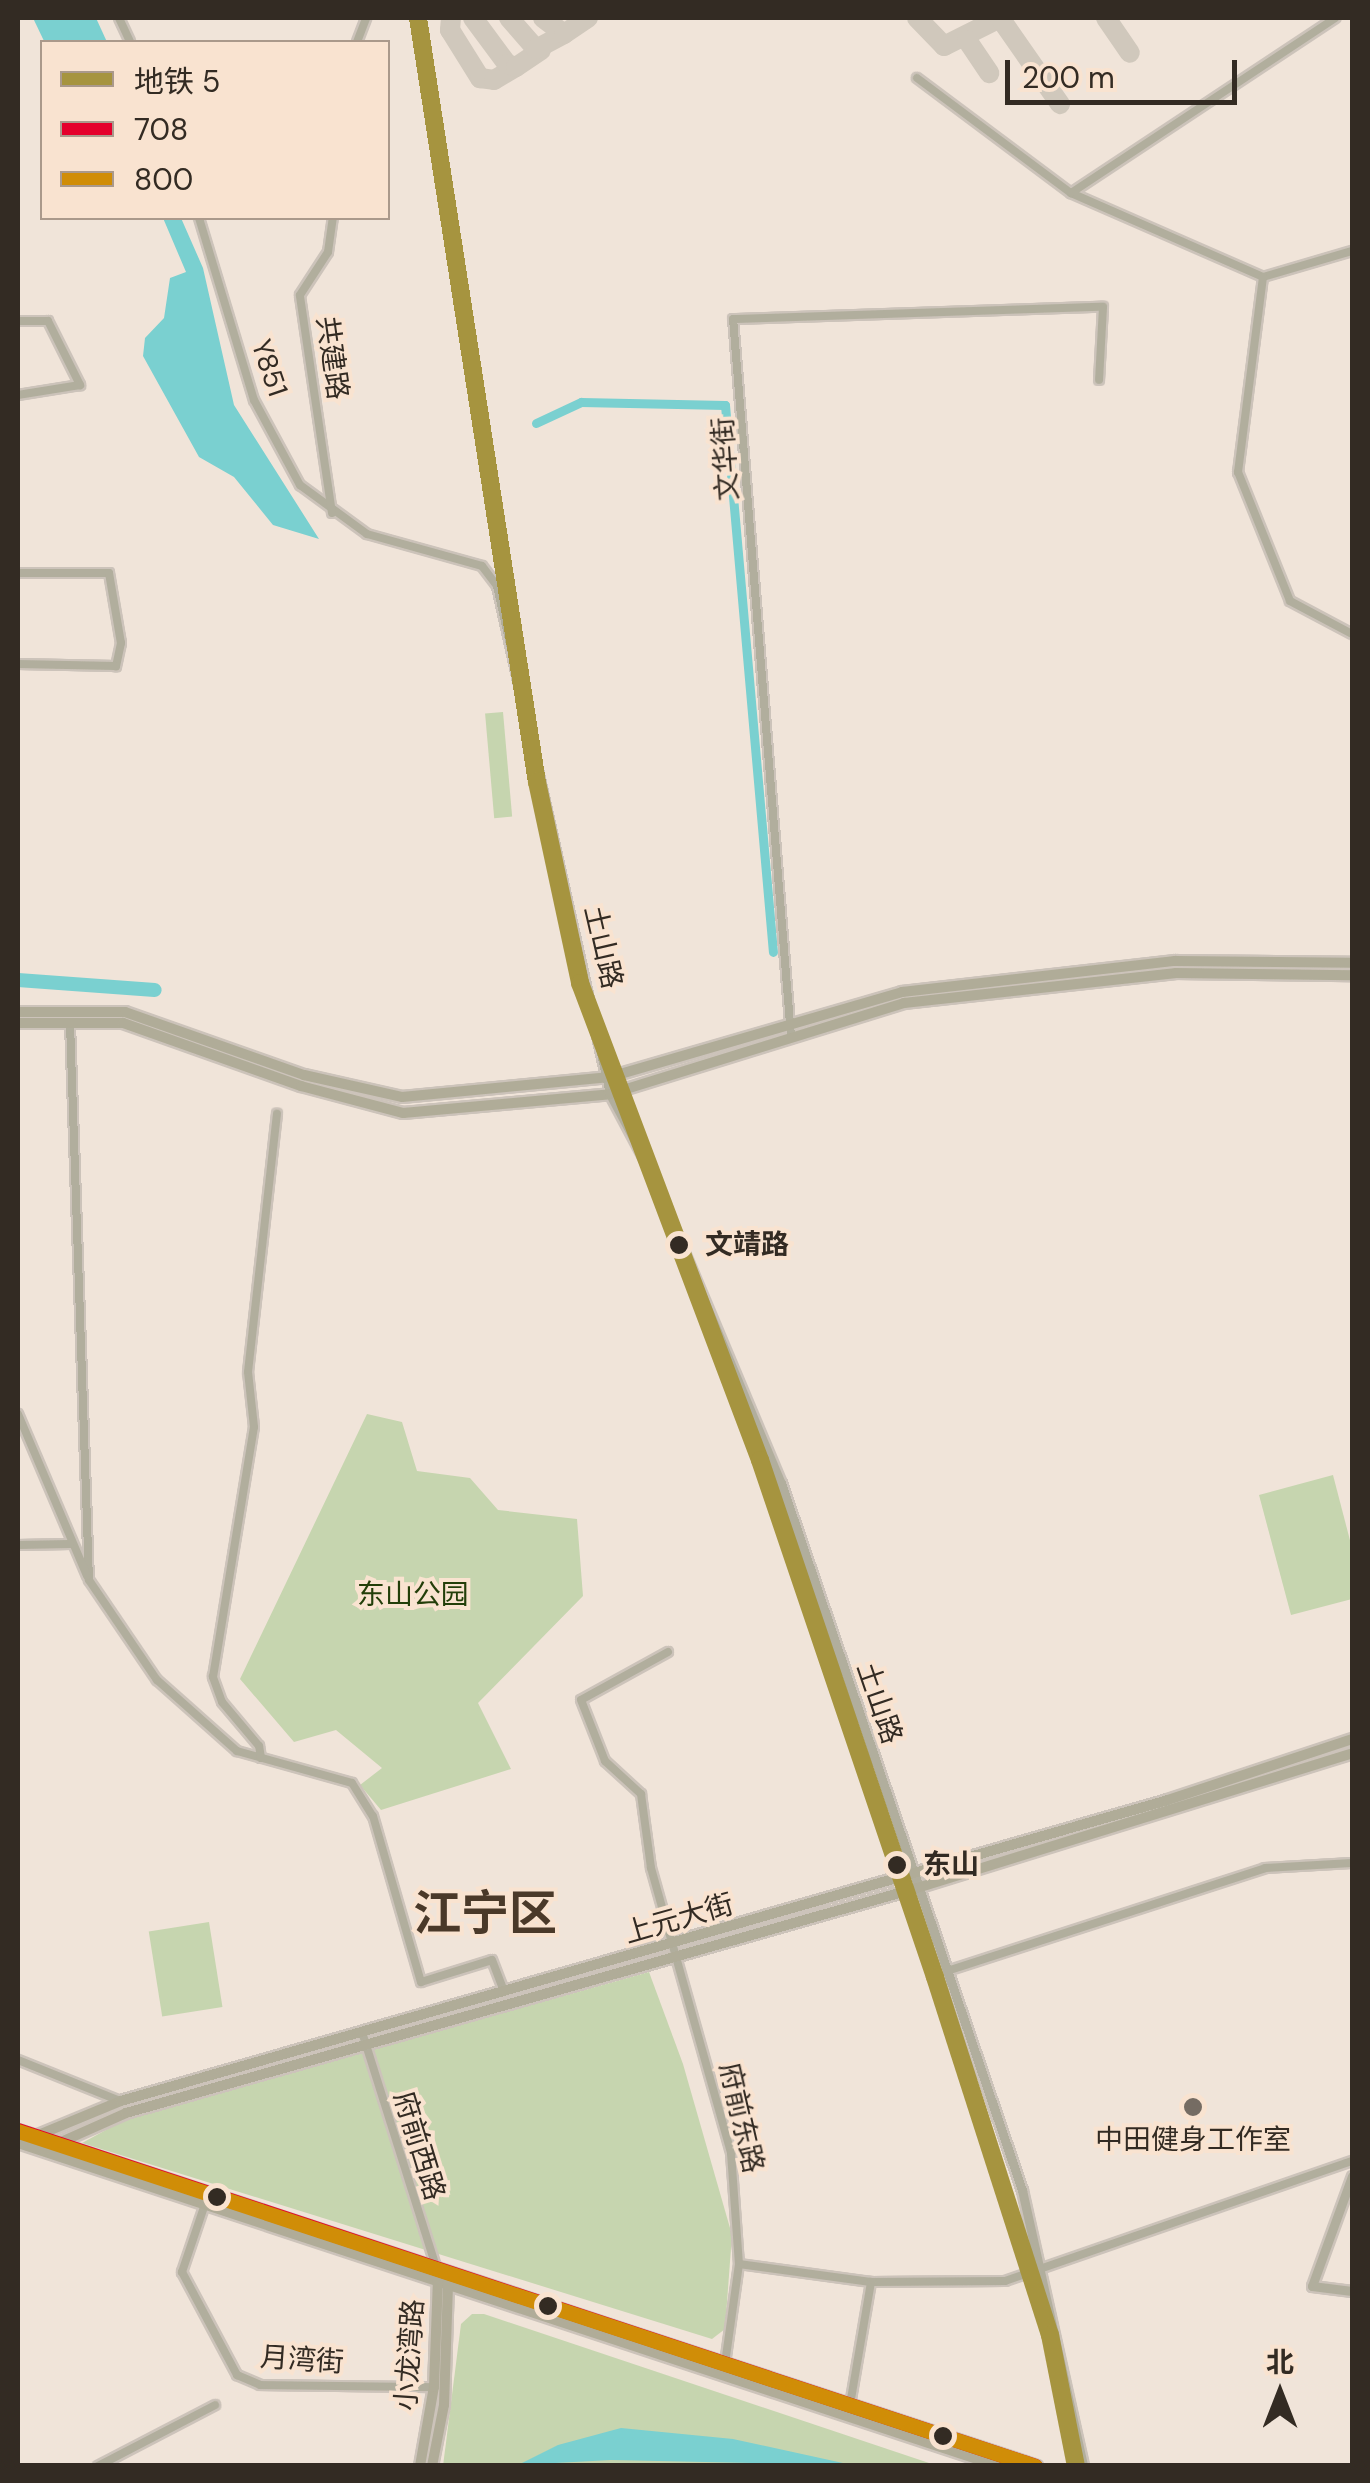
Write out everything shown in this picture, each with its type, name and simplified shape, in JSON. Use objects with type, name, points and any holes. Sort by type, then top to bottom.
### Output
[{"type":"main road","points":[[18,1023],[123,1023],[301,1086],[403,1113],[610,1094],[902,992],[1175,962],[1352,964]]},
{"type":"main road","points":[[18,1012],[125,1012],[304,1075],[402,1097],[610,1077],[904,1003],[1176,973],[1352,975]]},
{"type":"main road","name":"上元大街","points":[[18,2144],[121,2102],[1168,1800],[1352,1739]]},
{"type":"main road","name":"上元大街","points":[[44,2150],[126,2113],[917,1888],[1352,1752]]},
{"type":"main road","points":[[18,2130],[438,2276],[451,2286],[998,2466]]},
{"type":"main road","points":[[18,2144],[725,2364],[1038,2466]]},
{"type":"main road","name":"小龙湾路","points":[[420,2466],[434,2387],[438,2276]]},
{"type":"main road","name":"小龙湾路","points":[[432,2466],[444,2405],[451,2286]]},
{"type":"street","points":[[1071,192],[1334,18]]},
{"type":"street","points":[[917,78],[1071,192],[1263,277],[1352,251]]},
{"type":"street","name":"Y851","points":[[199,220],[254,400],[300,485],[332,513]]},
{"type":"street","name":"共建路","points":[[332,513],[300,296],[328,252],[333,220]]},
{"type":"street","points":[[1263,277],[1238,472],[1290,601],[1352,634]]},
{"type":"street","name":"文华街","points":[[790,1030],[734,320],[1103,307],[1099,380]]},
{"type":"street","points":[[18,321],[48,321],[80,385],[18,394]]},
{"type":"street","name":"土山路","points":[[332,513],[368,534],[482,566],[497,586],[610,1077],[610,1094],[645,1160],[781,1482],[1022,2190],[1083,2466]]},
{"type":"street","points":[[18,574],[109,574],[121,643],[116,666],[18,664]]},
{"type":"street","points":[[70,1023],[89,1580]]},
{"type":"street","points":[[261,1758],[259,1746],[222,1702],[212,1677],[254,1427],[248,1372],[277,1114]]},
{"type":"street","points":[[18,1414],[70,1544],[89,1580],[157,1680],[237,1751],[352,1783],[373,1816],[421,1982],[492,1960],[504,1992]]},
{"type":"street","points":[[18,1545],[70,1544]]},
{"type":"street","name":"府前东路","points":[[668,1652],[581,1700],[605,1761],[642,1794],[651,1868],[731,2154],[738,2264],[725,2364]]},
{"type":"street","points":[[947,1971],[1265,1868],[1352,1862]]},
{"type":"street","name":"府前西路","points":[[362,2032],[438,2276]]},
{"type":"street","points":[[18,2060],[121,2102]]},
{"type":"street","points":[[738,2264],[871,2282],[1005,2281],[1042,2273],[1352,2162]]},
{"type":"street","points":[[1352,2176],[1312,2286],[1352,2291]]},
{"type":"street","name":"月湾街","points":[[205,2204],[182,2272],[237,2375],[260,2385],[434,2387]]},
{"type":"street","points":[[850,2404],[871,2282]]},
{"type":"street","points":[[98,2466],[216,2405]]},
{"type":"green space","points":[[503,712],[512,817],[494,818],[485,714]]},
{"type":"green space","name":"东山公园","points":[[367,1414],[402,1422],[417,1471],[470,1478],[498,1510],[577,1519],[583,1596],[478,1703],[511,1769],[381,1810],[360,1785],[382,1768],[336,1730],[294,1742],[240,1679]]},
{"type":"green space","points":[[1333,1475],[1352,1548],[1352,1599],[1291,1615],[1259,1495]]},
{"type":"green space","points":[[209,1922],[222,2007],[162,2016],[149,1932]]},
{"type":"green space","points":[[649,1972],[683,2064],[732,2235],[725,2329],[712,2339],[82,2143],[128,2118]]},
{"type":"green space","points":[[472,2314],[484,2314],[935,2465],[443,2466],[461,2324]]},
{"type":"water","points":[[33,18],[96,18],[106,40],[44,40]]},
{"type":"water","points":[[164,220],[182,220],[203,268],[234,405],[319,539],[273,525],[234,477],[199,457],[143,356],[145,338],[164,318],[170,278],[186,272]]},
{"type":"water","points":[[621,2428],[733,2439],[852,2465],[611,2460],[518,2465],[558,2445]]},
{"type":"waterway","points":[[536,423],[581,402],[725,405],[773,952]]},
{"type":"waterway","points":[[18,980],[155,990]]},
{"type":"taxiway","points":[[451,18],[450,30],[480,78],[494,80],[516,67]]},
{"type":"taxiway","points":[[473,18],[507,64],[516,67],[541,50]]},
{"type":"taxiway","points":[[509,18],[536,49],[564,34]]},
{"type":"taxiway","points":[[543,18],[564,34],[588,18]]},
{"type":"taxiway","points":[[917,18],[944,46],[1000,18]]},
{"type":"taxiway","points":[[1000,18],[1060,104]]},
{"type":"taxiway","points":[[1106,18],[1130,53]]},
{"type":"taxiway","points":[[967,40],[989,73]]},
{"type":"metro line","name":"5","points":[[418,18],[537,782],[580,983],[760,1460],[935,1977],[1050,2335],[1076,2466]]},
{"type":"transit line","name":"708","points":[[18,2130],[1035,2466]]},
{"type":"transit line","name":"800","points":[[18,2131],[1035,2466]]},
{"type":"place","name":"文靖路","points":[[679,1245]]},
{"type":"place","name":"东山","points":[[897,1865]]},
{"type":"place","name":"中田健身工作室","points":[[1193,2107]]},
{"type":"district","name":"江宁区","points":[[485,1914]]}]
